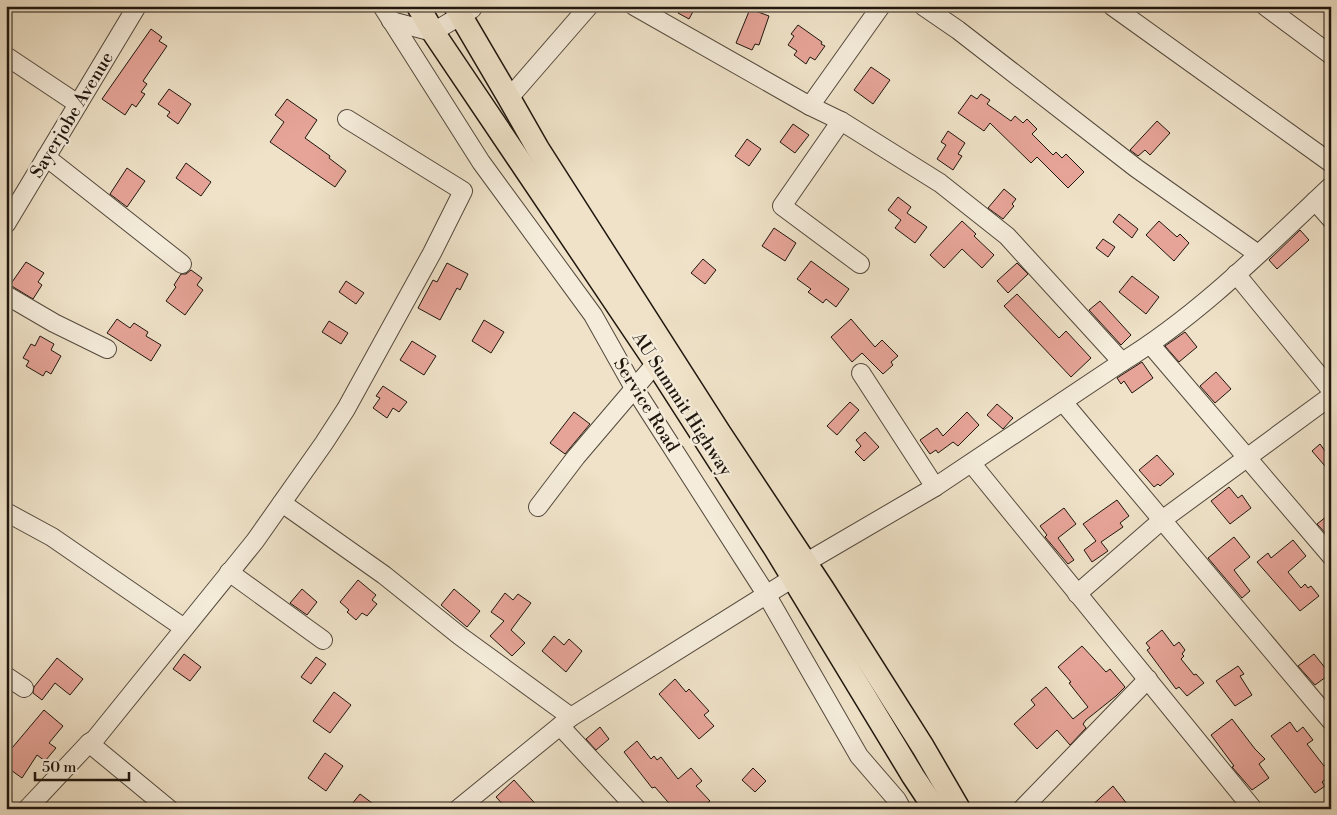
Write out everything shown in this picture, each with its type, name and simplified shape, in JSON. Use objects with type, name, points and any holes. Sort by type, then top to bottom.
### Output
[{"type":"main road","name":"AU Summit Highway","points":[[418,6],[433,32],[656,363],[923,747],[959,809]]},
{"type":"main road","name":"AU Summit Highway","points":[[462,9],[538,149],[799,571],[913,776],[935,809]]},
{"type":"street","name":"Sayerjobe Avenue","points":[[6,224],[137,6]]},
{"type":"street","points":[[509,98],[589,6]]},
{"type":"street","points":[[634,6],[810,106],[841,121],[940,183],[1007,236],[1122,362]]},
{"type":"street","points":[[810,106],[880,6]]},
{"type":"street","points":[[923,6],[958,30],[1136,168],[1258,254]]},
{"type":"street","points":[[1112,6],[1331,163]]},
{"type":"street","points":[[1265,6],[1331,55]]},
{"type":"street","points":[[387,14],[433,32],[462,9]]},
{"type":"street","name":"Service Road","points":[[387,14],[481,162],[593,315],[634,388],[766,594],[859,756],[897,800],[902,809]]},
{"type":"street","points":[[6,56],[78,104]]},
{"type":"street","points":[[27,809],[89,743],[95,739],[282,503],[346,409],[432,253],[463,191],[347,119]]},
{"type":"street","points":[[841,121],[782,206],[860,264]]},
{"type":"street","points":[[46,158],[182,264]]},
{"type":"street","points":[[458,809],[566,722],[799,571],[972,464],[1150,344],[1236,274],[1331,186]]},
{"type":"street","points":[[1315,201],[1331,219]]},
{"type":"street","points":[[1236,274],[1331,390]]},
{"type":"street","points":[[6,295],[54,323],[107,349]]},
{"type":"street","points":[[1150,344],[1331,556]]},
{"type":"street","points":[[538,507],[576,457],[656,363]]},
{"type":"street","points":[[861,373],[935,487]]},
{"type":"street","points":[[1077,594],[1162,520],[1331,396]]},
{"type":"street","points":[[1063,402],[1331,721]]},
{"type":"street","points":[[972,464],[1253,809]]},
{"type":"street","points":[[282,503],[384,575],[566,722],[637,809]]},
{"type":"street","points":[[6,512],[52,537],[184,628]]},
{"type":"street","points":[[229,572],[323,640]]},
{"type":"street","points":[[6,676],[24,688]]},
{"type":"street","points":[[1022,809],[1148,678]]},
{"type":"street","points":[[89,743],[169,809]]},
{"type":"building","points":[[682,6],[696,6],[689,19],[678,13]]},
{"type":"building","points":[[750,9],[769,16],[759,45],[755,44],[752,50],[736,43]]},
{"type":"building","points":[[798,25],[825,46],[815,60],[810,57],[806,64],[794,55],[797,51],[788,45],[794,36],[791,34]]},
{"type":"building","points":[[151,29],[162,37],[159,41],[167,46],[143,81],[147,84],[141,92],[145,94],[136,107],[132,104],[125,115],[102,99]]},
{"type":"building","points":[[871,67],[890,80],[873,104],[854,90]]},
{"type":"building","points":[[169,89],[191,104],[178,124],[167,116],[170,112],[158,104]]},
{"type":"building","points":[[981,94],[990,100],[987,104],[1011,121],[1015,116],[1023,123],[1027,119],[1037,129],[1032,134],[1053,155],[1056,152],[1062,158],[1066,154],[1084,172],[1068,188],[1037,157],[1031,163],[990,123],[984,131],[958,113],[971,95],[977,99]]},
{"type":"building","points":[[287,99],[317,120],[305,138],[330,156],[329,158],[346,171],[335,187],[270,142],[284,122],[275,115]]},
{"type":"building","points":[[1157,121],[1170,133],[1150,155],[1145,150],[1138,156],[1130,150]]},
{"type":"building","points":[[793,124],[809,135],[795,153],[780,142]]},
{"type":"building","points":[[948,131],[965,143],[958,154],[962,156],[953,170],[937,159],[946,145],[941,142]]},
{"type":"building","points":[[747,139],[761,149],[749,166],[735,156]]},
{"type":"building","points":[[186,163],[211,182],[201,196],[176,178]]},
{"type":"building","points":[[127,168],[145,181],[127,207],[110,194]]},
{"type":"building","points":[[1004,189],[1016,199],[1012,204],[1014,206],[1003,219],[988,208]]},
{"type":"building","points":[[898,197],[911,207],[907,213],[927,227],[915,243],[895,228],[901,220],[888,210]]},
{"type":"building","points":[[1119,214],[1138,229],[1132,238],[1113,222]]},
{"type":"building","points":[[962,221],[976,234],[974,236],[994,255],[982,268],[962,249],[944,268],[930,255]]},
{"type":"building","points":[[1159,221],[1177,237],[1180,234],[1189,243],[1174,261],[1146,235]]},
{"type":"building","points":[[774,228],[796,243],[785,261],[762,246]]},
{"type":"building","points":[[1300,230],[1309,240],[1277,269],[1269,260]]},
{"type":"building","points":[[1103,239],[1115,247],[1108,257],[1096,248]]},
{"type":"building","points":[[703,259],[716,270],[705,284],[691,273]]},
{"type":"building","points":[[811,261],[849,289],[836,307],[826,299],[823,303],[808,292],[811,289],[797,279]]},
{"type":"building","points":[[26,262],[44,273],[38,282],[42,285],[33,299],[10,285]]},
{"type":"building","points":[[447,263],[468,274],[460,290],[457,288],[440,320],[418,308],[433,280],[437,282]]},
{"type":"building","points":[[1017,263],[1028,274],[1008,293],[997,281]]},
{"type":"building","points":[[191,270],[202,278],[197,285],[203,290],[185,315],[166,301],[176,287],[174,285],[181,274],[186,274]]},
{"type":"building","points":[[1132,276],[1159,297],[1146,314],[1119,292]]},
{"type":"building","points":[[346,281],[364,293],[356,304],[339,292]]},
{"type":"building","points":[[1017,294],[1059,338],[1066,331],[1091,358],[1071,377],[1004,306]]},
{"type":"building","points":[[1100,301],[1131,335],[1121,345],[1089,310]]},
{"type":"building","points":[[117,319],[130,328],[134,323],[148,332],[146,336],[161,345],[151,361],[107,333]]},
{"type":"building","points":[[851,319],[875,347],[882,340],[898,356],[891,362],[893,365],[883,374],[862,353],[852,362],[831,337]]},
{"type":"building","points":[[484,320],[504,332],[491,353],[472,341]]},
{"type":"building","points":[[329,321],[348,333],[341,344],[322,332]]},
{"type":"building","points":[[1185,332],[1197,347],[1179,362],[1165,346]]},
{"type":"building","points":[[40,336],[54,344],[51,350],[61,356],[51,374],[46,371],[43,376],[26,366],[29,361],[23,358],[31,344],[35,346]]},
{"type":"building","points":[[412,341],[436,356],[424,375],[400,360]]},
{"type":"building","points":[[1142,362],[1153,378],[1132,393],[1124,381],[1121,384],[1117,378]]},
{"type":"building","points":[[1216,372],[1231,389],[1215,403],[1200,386]]},
{"type":"building","points":[[383,386],[407,402],[399,412],[393,408],[387,418],[373,408],[380,398],[376,396]]},
{"type":"building","points":[[850,402],[859,410],[837,435],[827,426]]},
{"type":"building","points":[[997,404],[1013,418],[1003,429],[987,415]]},
{"type":"building","points":[[574,412],[590,424],[565,454],[550,443]]},
{"type":"building","points":[[967,412],[979,425],[958,446],[953,442],[938,453],[936,450],[930,454],[920,440],[937,428],[943,436]]},
{"type":"building","points":[[865,432],[879,447],[864,461],[855,452],[861,446],[856,440]]},
{"type":"building","points":[[1320,444],[1325,451],[1331,446],[1331,473],[1312,451]]},
{"type":"building","points":[[1157,455],[1174,474],[1160,486],[1158,484],[1154,487],[1139,470]]},
{"type":"building","points":[[1229,487],[1238,498],[1242,495],[1251,508],[1230,524],[1211,501]]},
{"type":"building","points":[[1117,500],[1129,516],[1120,523],[1123,527],[1101,542],[1108,551],[1092,562],[1084,550],[1096,541],[1083,524]]},
{"type":"building","points":[[1064,508],[1076,524],[1058,538],[1074,560],[1068,564],[1045,537],[1047,535],[1040,526]]},
{"type":"building","points":[[1331,513],[1331,539],[1317,524]]},
{"type":"building","points":[[1234,537],[1250,557],[1234,570],[1250,591],[1242,598],[1208,558]]},
{"type":"building","points":[[1293,540],[1306,556],[1288,572],[1301,588],[1305,584],[1308,588],[1311,586],[1319,596],[1300,611],[1257,562],[1268,553],[1271,558]]},
{"type":"building","points":[[358,580],[376,595],[372,600],[377,604],[367,616],[362,613],[356,620],[340,602]]},
{"type":"building","points":[[302,589],[317,602],[307,615],[290,603]]},
{"type":"building","points":[[454,589],[480,611],[467,627],[441,605]]},
{"type":"building","points":[[505,593],[513,600],[518,594],[531,603],[511,630],[525,643],[512,656],[490,636],[504,621],[491,612]]},
{"type":"building","points":[[1162,630],[1174,646],[1179,642],[1185,650],[1182,654],[1184,656],[1181,659],[1194,675],[1196,674],[1204,683],[1187,696],[1179,687],[1176,689],[1147,650],[1150,648],[1146,643]]},
{"type":"building","points":[[554,636],[564,645],[569,639],[582,651],[566,672],[542,651]]},
{"type":"building","points":[[1082,646],[1106,672],[1110,669],[1125,687],[1086,720],[1083,724],[1086,728],[1070,745],[1057,730],[1037,749],[1014,724],[1035,705],[1031,700],[1046,687],[1073,719],[1088,707],[1058,667]]},
{"type":"building","points":[[184,654],[201,667],[190,681],[173,669]]},
{"type":"building","points":[[1314,654],[1330,674],[1315,685],[1298,666]]},
{"type":"building","points":[[316,657],[326,664],[311,684],[301,677]]},
{"type":"building","points":[[57,658],[83,679],[70,695],[55,683],[42,700],[33,693],[34,687]]},
{"type":"building","points":[[1238,666],[1244,674],[1240,676],[1252,695],[1235,706],[1216,681]]},
{"type":"building","points":[[675,679],[686,692],[689,689],[709,711],[704,715],[714,726],[699,739],[659,694]]},
{"type":"building","points":[[334,692],[351,705],[330,733],[313,721]]},
{"type":"building","points":[[44,710],[63,726],[49,743],[56,748],[45,761],[37,755],[22,778],[8,768],[10,766],[6,763],[6,744],[12,748]]},
{"type":"building","points":[[1232,719],[1265,759],[1259,764],[1269,778],[1252,790],[1232,767],[1234,766],[1211,735]]},
{"type":"building","points":[[1290,722],[1297,732],[1303,727],[1313,740],[1307,744],[1324,766],[1331,760],[1331,775],[1322,782],[1325,786],[1315,793],[1271,736]]},
{"type":"building","points":[[600,727],[609,739],[596,750],[586,739]]},
{"type":"building","points":[[637,741],[651,759],[654,756],[657,760],[661,757],[678,779],[691,768],[702,781],[696,786],[710,801],[701,809],[674,809],[655,787],[652,788],[624,752]]},
{"type":"building","points":[[325,753],[343,766],[326,791],[308,778]]},
{"type":"building","points":[[753,768],[766,781],[755,792],[742,780]]},
{"type":"building","points":[[514,780],[540,809],[507,809],[496,797]]},
{"type":"building","points":[[1113,786],[1131,809],[1088,809]]},
{"type":"building","points":[[360,794],[380,809],[348,809]]}]
